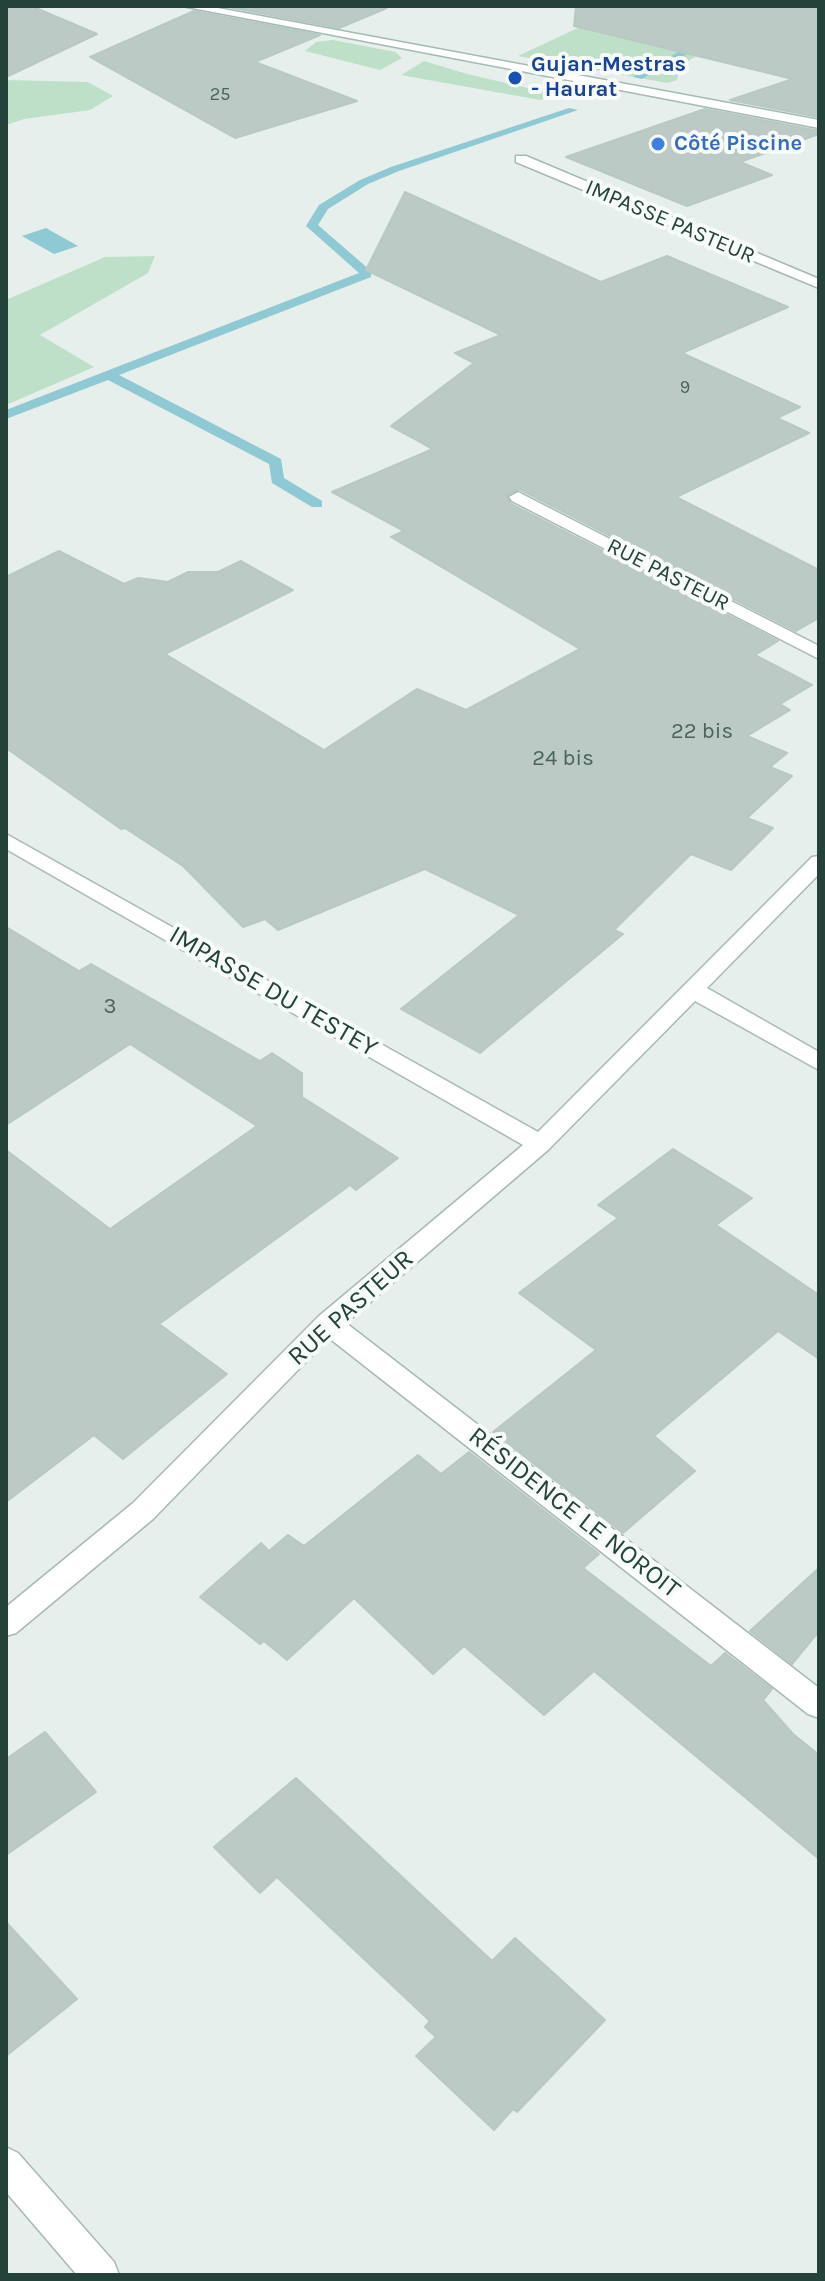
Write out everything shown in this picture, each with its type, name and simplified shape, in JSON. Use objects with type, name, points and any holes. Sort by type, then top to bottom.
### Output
[{"type":"street","points":[[188,6],[819,124]]},
{"type":"street","name":"IMPASSE PASTEUR","points":[[521,159],[819,284]]},
{"type":"street","name":"RUE PASTEUR","points":[[518,497],[819,653]]},
{"type":"street","name":"IMPASSE DU TESTEY","points":[[6,840],[540,1144]]},
{"type":"street","name":"RUE PASTEUR","points":[[6,1624],[143,1511],[328,1323],[540,1144],[695,991],[819,862]]},
{"type":"street","points":[[695,991],[819,1062]]},
{"type":"street","name":"RÉSIDENCE LE NOROIT","points":[[328,1323],[819,1705]]},
{"type":"street","points":[[6,2165],[101,2275]]},
{"type":"green space","points":[[625,6],[732,34],[680,66],[677,80],[667,83],[518,56]]},
{"type":"green space","points":[[333,40],[395,52],[402,58],[380,70],[305,51],[316,42]]},
{"type":"green space","points":[[424,61],[558,95],[540,100],[401,75]]},
{"type":"green space","points":[[6,80],[88,82],[113,96],[90,110],[24,119],[6,125]]},
{"type":"green space","points":[[155,256],[148,273],[40,335],[94,367],[6,405],[6,300],[105,257]]},
{"type":"water","points":[[46,228],[78,246],[54,254],[22,236]]},
{"type":"building","points":[[6,6],[31,6],[97,34],[6,77]]},
{"type":"building","points":[[223,6],[387,6],[387,8],[339,28]]},
{"type":"building","points":[[576,6],[819,6],[819,117],[730,100],[793,79],[574,26]]},
{"type":"building","points":[[194,11],[320,35],[255,62],[357,101],[235,138],[90,57]]},
{"type":"building","points":[[705,109],[819,131],[819,134],[740,162],[772,175],[687,206],[566,157]]},
{"type":"building","points":[[405,192],[601,282],[667,256],[788,307],[682,353],[800,407],[777,418],[809,433],[676,497],[819,570],[819,618],[796,631],[519,489],[506,496],[511,504],[778,641],[755,655],[812,685],[780,704],[790,710],[747,736],[787,753],[770,767],[792,776],[747,818],[773,828],[731,870],[691,854],[614,930],[623,934],[480,1053],[401,1009],[519,915],[425,869],[278,930],[265,919],[243,927],[183,866],[125,828],[121,829],[6,748],[6,577],[59,551],[124,584],[138,578],[168,582],[188,572],[218,572],[241,561],[293,590],[165,654],[324,750],[417,689],[466,710],[580,649],[391,537],[404,531],[332,492],[433,449],[391,426],[474,363],[455,353],[501,335],[366,270]]},
{"type":"building","points":[[6,927],[79,971],[91,964],[260,1061],[272,1053],[302,1073],[302,1097],[398,1158],[356,1190],[350,1185],[159,1324],[227,1374],[123,1459],[94,1435],[6,1502],[6,1150],[110,1229],[257,1126],[130,1044],[6,1125]]},
{"type":"building","points":[[673,1149],[752,1198],[716,1225],[819,1295],[819,1359],[778,1331],[654,1436],[695,1471],[623,1533],[493,1432],[596,1350],[519,1293],[618,1218],[598,1205]]},
{"type":"building","points":[[469,1452],[599,1554],[583,1568],[711,1666],[725,1653],[772,1689],[763,1700],[793,1734],[819,1755],[819,1859],[594,1671],[544,1715],[464,1646],[433,1674],[354,1598],[287,1660],[264,1641],[260,1644],[200,1597],[261,1543],[269,1551],[288,1535],[304,1546],[418,1455],[441,1474]]},
{"type":"building","points":[[819,1568],[819,1631],[792,1664],[750,1631]]},
{"type":"building","points":[[45,1732],[96,1792],[6,1855],[6,1759]]},
{"type":"building","points":[[296,1778],[492,1961],[515,1938],[605,2020],[517,2112],[513,2109],[494,2130],[416,2056],[436,2037],[425,2027],[430,2021],[277,1877],[260,1893],[214,1847]]},
{"type":"building","points":[[6,1922],[77,1999],[6,2056]]},
{"type":"waterway","points":[[638,77],[708,40]]},
{"type":"waterway","points":[[109,375],[367,274],[312,226],[323,207],[364,182],[573,110]]},
{"type":"waterway","points":[[6,415],[109,375]]},
{"type":"waterway","points":[[109,375],[276,462],[277,480],[317,504]]},
{"type":"place","name":"Gujan-Mestras - Haurat","points":[[515,78]]},
{"type":"place","name":"Côté Piscine","points":[[658,144]]}]
